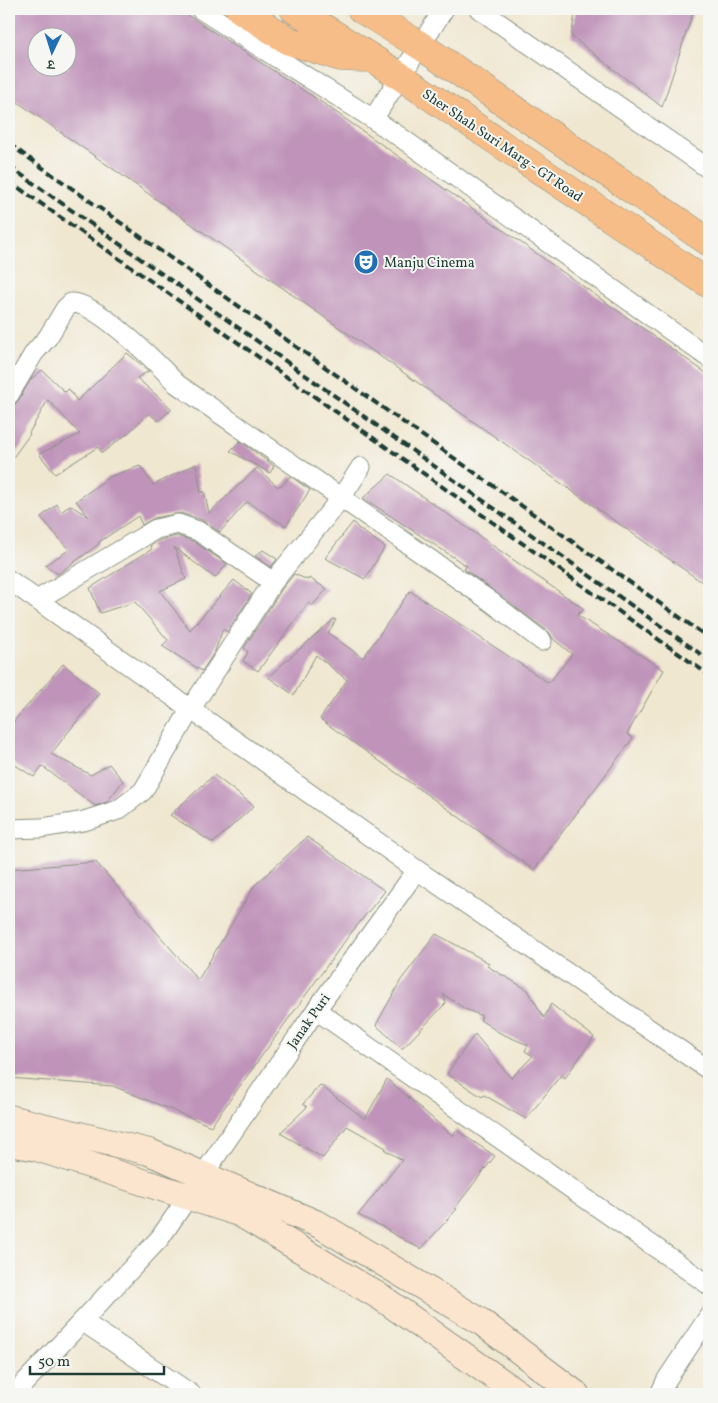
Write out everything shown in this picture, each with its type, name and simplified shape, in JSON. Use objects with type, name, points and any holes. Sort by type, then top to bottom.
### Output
[{"type":"main road","points":[[240,9],[290,41],[340,57],[372,58]]},
{"type":"main road","name":"Sher Shah Suri Marg - GT Road","points":[[294,9],[400,76],[709,284]]},
{"type":"main road","points":[[361,9],[421,46],[709,242]]},
{"type":"street","points":[[200,9],[400,137],[709,358]]},
{"type":"street","points":[[373,119],[444,9]]},
{"type":"street","points":[[478,9],[709,169]]},
{"type":"street","points":[[9,395],[34,353],[48,337],[65,309],[71,303],[77,303],[97,314],[133,339],[177,384],[490,601],[542,641]]},
{"type":"street","points":[[9,829],[42,828],[84,821],[118,810],[143,791],[190,710],[272,582],[341,498],[361,468]]},
{"type":"street","points":[[37,600],[156,529],[178,524],[198,530],[272,582]]},
{"type":"street","points":[[9,580],[417,870],[709,1070]]},
{"type":"street","name":"Janak Puri","points":[[14,1394],[160,1238],[316,1010],[417,870]]},
{"type":"street","points":[[316,1010],[709,1285]]},
{"type":"street","points":[[9,1118],[149,1152],[320,1225],[480,1321],[576,1394]]},
{"type":"street","points":[[9,1144],[38,1148],[239,1213],[382,1298],[519,1394]]},
{"type":"street","points":[[652,1394],[663,1387],[709,1316]]},
{"type":"street","points":[[82,1321],[191,1394]]},
{"type":"building","points":[[9,9],[178,9],[317,99],[709,375],[709,587],[9,96]]},
{"type":"building","points":[[576,9],[694,9],[662,107],[571,36]]},
{"type":"building","points":[[127,353],[149,371],[137,378],[172,409],[158,421],[149,413],[127,434],[102,453],[98,447],[55,474],[39,454],[80,434],[48,400],[30,434],[9,463],[9,406],[14,405],[18,401],[31,379],[42,370],[65,392],[69,389],[77,401]]},
{"type":"building","points":[[240,441],[274,466],[270,473],[230,451]]},
{"type":"building","points":[[196,464],[201,493],[204,491],[209,513],[257,468],[278,487],[282,486],[290,476],[310,490],[286,526],[247,502],[220,532],[202,520],[181,513],[154,518],[142,525],[138,516],[99,542],[99,544],[58,574],[45,565],[69,550],[41,517],[57,504],[61,512],[70,505],[89,517],[76,501],[109,477],[140,466],[153,485]]},
{"type":"building","points":[[390,474],[584,609],[577,615],[664,670],[627,734],[633,738],[534,870],[320,719],[347,680],[316,655],[294,695],[268,677],[334,619],[336,620],[328,633],[363,658],[410,591],[549,683],[572,654],[553,639],[549,632],[464,569],[467,566],[363,498]]},
{"type":"building","points":[[353,522],[359,529],[385,547],[365,579],[325,558]]},
{"type":"building","points":[[177,536],[193,541],[227,564],[215,578],[174,547],[186,579],[160,591],[190,630],[234,580],[252,594],[227,632],[223,629],[215,651],[202,671],[162,646],[168,640],[135,602],[100,613],[90,588],[152,549],[150,546],[160,540]]},
{"type":"building","points":[[263,550],[277,559],[271,567],[255,556]]},
{"type":"building","points":[[294,574],[308,580],[309,578],[327,589],[312,606],[308,603],[258,671],[243,661],[248,652],[244,648],[282,589]]},
{"type":"building","points":[[63,664],[99,693],[51,754],[91,775],[109,764],[123,781],[107,802],[95,806],[42,766],[34,777],[9,761],[9,727]]},
{"type":"building","points":[[214,775],[254,806],[213,843],[170,815]]},
{"type":"building","points":[[307,837],[385,891],[347,938],[211,1126],[113,1086],[9,1078],[9,869],[96,862],[198,980],[255,885]]},
{"type":"building","points":[[436,934],[489,963],[487,966],[528,990],[544,1018],[551,1004],[594,1037],[565,1078],[561,1075],[526,1119],[484,1095],[482,1097],[447,1074],[475,1034],[511,1078],[533,1056],[525,1051],[528,1045],[500,1033],[480,1020],[482,1016],[465,1009],[443,994],[446,1003],[402,1049],[376,1025],[401,980]]},
{"type":"building","points":[[387,1079],[453,1136],[456,1130],[495,1156],[455,1208],[457,1209],[421,1249],[389,1230],[358,1215],[402,1160],[385,1150],[386,1148],[347,1126],[323,1158],[280,1133],[307,1107],[303,1104],[320,1085],[365,1119]]},
{"type":"railway","points":[[9,144],[709,638]]},
{"type":"railway","points":[[9,166],[709,660]]},
{"type":"railway","points":[[9,181],[709,675]]},
{"type":"place","name":"Manju Cinema","points":[[366,262]]}]
